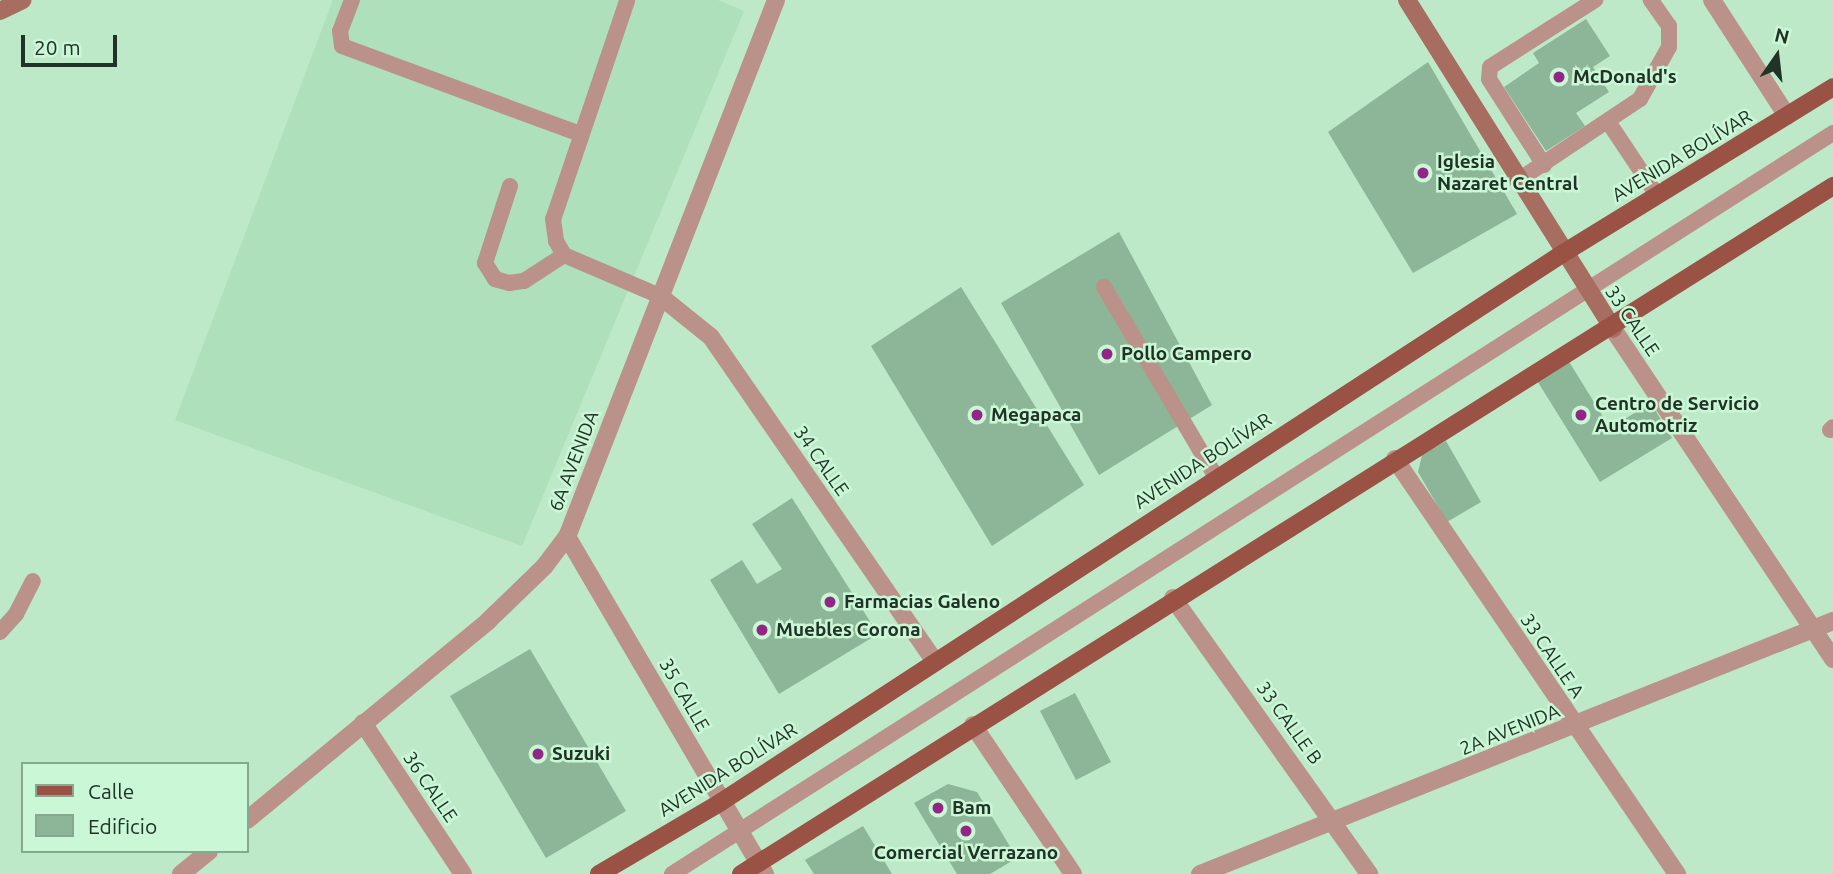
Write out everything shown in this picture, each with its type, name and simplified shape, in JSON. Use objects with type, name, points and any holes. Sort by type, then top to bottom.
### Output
[{"type":"main road","points":[[0,11],[23,0]]},
{"type":"main road","name":"33 CALLE","points":[[1407,0],[1562,254],[1613,329]]},
{"type":"main road","name":"AVENIDA BOLÍVAR","points":[[599,874],[721,802],[1562,254],[1833,87]]},
{"type":"main road","points":[[741,874],[762,869],[973,725],[1395,459],[1613,329],[1833,187]]},
{"type":"street","name":"6A AVENIDA","points":[[248,819],[502,609],[567,537],[776,0]]},
{"type":"street","points":[[1712,0],[1787,116]]},
{"type":"street","name":"34 CALLE","points":[[660,296],[711,337],[935,662]]},
{"type":"street","name":"33 CALLE","points":[[1613,329],[1833,659]]},
{"type":"street","name":"33 CALLE A","points":[[1395,459],[1677,874]]},
{"type":"street","name":"35 CALLE","points":[[567,537],[762,869]]},
{"type":"street","name":"33 CALLE B","points":[[1173,598],[1369,874]]},
{"type":"street","name":"2A AVENIDA","points":[[1200,874],[1833,621]]},
{"type":"street","name":"36 CALLE","points":[[363,723],[463,874]]},
{"type":"street","points":[[973,725],[1073,874]]},
{"type":"street","points":[[181,874],[207,853]]},
{"type":"lane","points":[[352,0],[340,31],[342,46],[580,134]]},
{"type":"lane","points":[[1544,165],[1489,79],[1490,67],[1595,0]]},
{"type":"lane","points":[[1517,181],[1609,123],[1640,99],[1669,47],[1669,26],[1651,0]]},
{"type":"lane","points":[[627,1],[553,219],[556,241],[564,255],[660,296]]},
{"type":"lane","points":[[1609,123],[1657,195]]},
{"type":"lane","points":[[672,874],[1833,133]]},
{"type":"lane","points":[[510,186],[485,263],[495,279],[509,283],[524,281],[564,255]]},
{"type":"lane","points":[[1104,287],[1216,477]]},
{"type":"lane","points":[[0,632],[16,614],[33,581]]},
{"type":"shaded area","points":[[333,0],[718,0],[744,11],[522,546],[175,420]]},
{"type":"building","name":"McDonald's","points":[[1586,19],[1610,56],[1593,67],[1609,92],[1576,113],[1585,126],[1546,151],[1504,87],[1539,63],[1533,53]]},
{"type":"building","name":"Iglesia Nazaret Central","points":[[1428,62],[1517,214],[1413,273],[1328,132]]},
{"type":"building","name":"Pollo Campero","points":[[1119,232],[1212,405],[1099,475],[1001,303]]},
{"type":"building","name":"Megapaca","points":[[961,287],[1084,485],[992,546],[871,346]]},
{"type":"building","name":"Centro de Servicio Automotriz","points":[[1568,360],[1610,428],[1651,403],[1672,438],[1600,482],[1536,379]]},
{"type":"building","points":[[1446,441],[1481,502],[1447,522],[1418,472],[1422,455]]},
{"type":"building","points":[[792,498],[878,634],[779,694],[710,580],[742,560],[757,584],[782,569],[752,524]]},
{"type":"building","name":"Suzuki","points":[[530,649],[626,811],[546,858],[450,696]]},
{"type":"building","points":[[1075,693],[1111,762],[1076,780],[1040,711]]},
{"type":"building","name":"Comercial Verrazano","points":[[948,784],[977,792],[1017,858],[990,874],[957,874],[914,803]]},
{"type":"building","points":[[863,826],[892,874],[814,874],[805,860]]},
{"type":"place","name":"McDonald's","points":[[1559,77]]},
{"type":"place","name":"Iglesia Nazaret Central","points":[[1423,173]]},
{"type":"place","name":"Pollo Campero","points":[[1107,354]]},
{"type":"place","name":"Megapaca","points":[[977,415]]},
{"type":"place","name":"Centro de Servicio Automotriz","points":[[1581,415]]},
{"type":"place","name":"Farmacias Galeno","points":[[830,602]]},
{"type":"place","name":"Muebles Corona","points":[[762,630]]},
{"type":"place","name":"Suzuki","points":[[538,754]]},
{"type":"place","name":"Bam","points":[[938,808]]},
{"type":"place","name":"Comercial Verrazano","points":[[966,831]]}]
